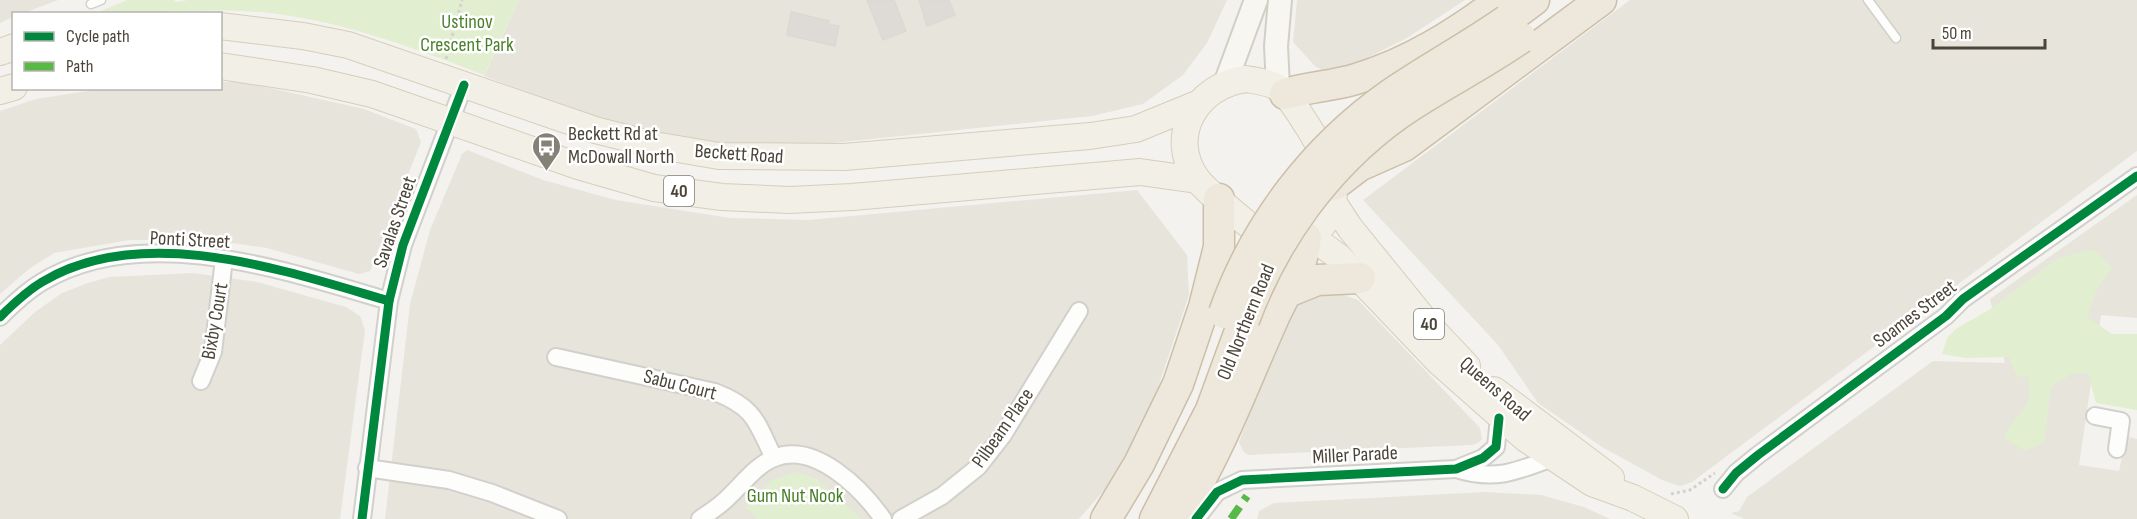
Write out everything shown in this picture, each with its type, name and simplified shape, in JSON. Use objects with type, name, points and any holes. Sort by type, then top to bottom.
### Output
[{"type":"highway","name":"Old Northern Road","points":[[1128,519],[1179,430],[1234,317],[1256,289],[1284,236],[1324,182],[1351,154],[1534,0]]},
{"type":"highway","name":"Old Northern Road","points":[[1510,19],[1572,0]]},
{"type":"highway","points":[[1333,194],[1359,166],[1404,146],[1601,0]]},
{"type":"highway","points":[[1281,91],[1357,78],[1404,60],[1452,35],[1510,19]]},
{"type":"highway","points":[[1106,519],[1139,464],[1178,384],[1206,301],[1219,247],[1208,190]]},
{"type":"highway","points":[[1177,519],[1221,439],[1304,255],[1308,237]]},
{"type":"highway","points":[[1285,293],[1317,280],[1360,278]]},
{"type":"highway","name":"Old Northern Road","points":[[1155,519],[1211,410],[1234,317]]},
{"type":"main road","points":[[1225,84],[1256,0]]},
{"type":"main road","points":[[1225,84],[1246,80],[1281,91],[1276,46],[1280,0]]},
{"type":"main road","name":"Beckett Road","points":[[222,26],[303,36],[348,45],[595,130],[654,145],[719,156],[844,157],[1115,133],[1136,129],[1197,104]]},
{"type":"main road","name":"40","points":[[222,66],[312,80],[372,94],[578,166],[654,188],[722,197],[789,200],[852,197],[1140,172],[1208,190]]},
{"type":"main road","name":"40","points":[[1197,104],[1225,84]]},
{"type":"main road","name":"40","points":[[1281,91],[1316,141],[1331,171],[1333,194]]},
{"type":"main road","points":[[1197,104],[1186,125],[1188,159],[1208,190],[1264,237],[1282,243],[1308,237],[1324,224],[1333,194]]},
{"type":"main road","name":"Queens Road","points":[[1333,194],[1350,228],[1451,351],[1506,400],[1600,468],[1633,498]]},
{"type":"main road","name":"Queens Road","points":[[1308,237],[1339,256],[1438,362],[1499,418],[1552,458],[1592,483],[1633,498],[1675,519]]},
{"type":"street","name":"Savalas Street","points":[[362,519],[389,301],[403,245],[464,85]]},
{"type":"street","name":"Soames Street","points":[[1723,489],[1736,473],[1758,454],[1946,316],[1963,299],[2137,176]]},
{"type":"street","name":"Ponti Street","points":[[0,317],[42,282],[98,260],[160,255],[254,262],[389,301]]},
{"type":"street","name":"Bixby Court","points":[[201,381],[213,352],[225,259]]},
{"type":"street","name":"Pilbeam Place","points":[[901,519],[942,496],[978,467],[1003,435],[1079,311]]},
{"type":"street","name":"Sabu Court","points":[[556,357],[715,392],[739,401],[758,423],[774,458]]},
{"type":"street","points":[[2095,416],[2129,422],[2117,449]]},
{"type":"street","name":"Miller Parade","points":[[1196,519],[1217,492],[1242,480],[1456,469],[1483,458],[1496,447],[1499,418]]},
{"type":"street","points":[[700,519],[774,458],[798,454],[820,460],[874,506],[883,519]]},
{"type":"street","name":"Miller Parade","points":[[1456,469],[1478,476],[1497,474],[1552,458]]},
{"type":"street","points":[[367,468],[449,480],[492,493],[558,519]]},
{"type":"lane","points":[[91,4],[101,0]]},
{"type":"lane","points":[[1868,0],[1896,38]]},
{"type":"path","points":[[444,64],[462,0]]},
{"type":"path","points":[[1671,494],[1690,490],[1719,470]]},
{"type":"shaded area","points":[[0,0],[58,0],[27,12],[12,12],[12,17],[0,23]]},
{"type":"shaded area","points":[[519,0],[1227,0],[1207,43],[1183,75],[1143,104],[1092,116],[795,147],[728,144],[662,134],[602,120],[484,76]]},
{"type":"shaded area","points":[[1297,0],[1465,0],[1407,38],[1357,63],[1325,71],[1316,67],[1293,42]]},
{"type":"shaded area","points":[[1630,0],[2137,0],[2137,151],[1692,482],[1680,486],[1662,480],[1602,447],[1538,403],[1498,345],[1363,200]]},
{"type":"shaded area","points":[[222,82],[243,82],[364,109],[416,129],[421,142],[370,271],[359,274],[267,248],[212,240],[130,240],[54,253],[29,269],[0,294],[0,111],[36,99],[94,90],[222,90]]},
{"type":"shaded area","points":[[467,150],[543,180],[616,200],[730,218],[808,220],[1137,190],[1187,255],[1189,295],[1149,414],[1112,481],[1079,519],[861,519],[816,479],[746,507],[758,519],[385,519],[410,304],[430,230],[462,154]]},
{"type":"shaded area","points":[[2137,195],[2137,318],[2101,315],[2079,465],[2119,471],[2126,440],[2130,437],[2137,439],[2137,519],[1744,519],[1731,513],[1739,511],[1747,497],[1933,361],[2005,363],[1990,299]]},
{"type":"shaded area","points":[[193,273],[257,282],[346,307],[360,316],[365,330],[340,519],[0,519],[0,345],[35,312],[62,293],[88,283],[109,277]]},
{"type":"shaded area","points":[[1333,291],[1358,300],[1480,428],[1482,439],[1478,443],[1248,455],[1243,451],[1239,442],[1288,315],[1298,304],[1314,294]]},
{"type":"shaded area","points":[[1485,492],[1541,495],[1584,507],[1610,519],[1257,519],[1259,511],[1274,503]]},
{"type":"green space","name":"Ustinov Crescent Park","points":[[127,0],[174,0],[175,2],[188,0],[519,0],[484,75],[408,47],[305,18],[210,10],[98,12]]},
{"type":"green space","points":[[2094,249],[2112,268],[2097,289],[2087,317],[2112,334],[2137,334],[2137,410],[2096,403],[2088,373],[2071,374],[2051,387],[2044,442],[2026,451],[2004,438],[2029,397],[2028,377],[2016,376],[2009,357],[1966,358],[1942,354],[1947,338],[1957,328],[1989,310],[2058,258]]},
{"type":"green space","name":"Gum Nut Nook","points":[[794,472],[804,474],[822,484],[861,519],[758,519],[746,508],[771,481]]},
{"type":"building","points":[[867,0],[894,0],[906,31],[883,40]]},
{"type":"building","points":[[919,0],[949,0],[955,15],[927,26]]},
{"type":"building","points":[[791,12],[829,21],[828,24],[839,26],[835,46],[787,35]]},
{"type":"marked path","points":[[1231,519],[1247,496]]},
{"type":"cycle path","points":[[362,519],[389,301],[403,245],[464,85]]},
{"type":"cycle path","points":[[1723,489],[1736,473],[1758,455],[1946,316],[1963,299],[2137,176]]},
{"type":"cycle path","points":[[0,317],[31,289],[82,264],[124,255],[169,253],[215,257],[261,266],[389,301]]},
{"type":"cycle path","points":[[1196,519],[1217,492],[1242,480],[1456,469],[1483,458],[1496,447],[1499,418]]},
{"type":"place","name":"Beckett Rd at McDowall North","points":[[547,172]]}]
